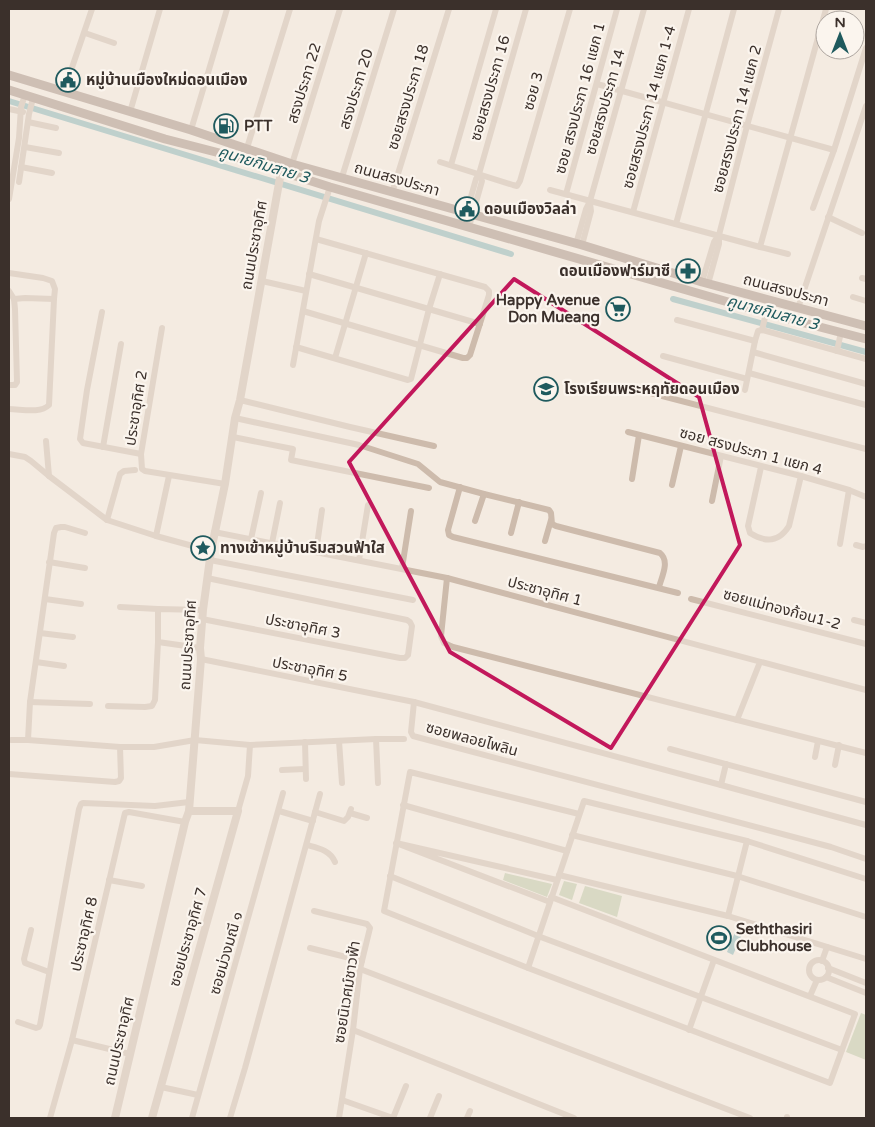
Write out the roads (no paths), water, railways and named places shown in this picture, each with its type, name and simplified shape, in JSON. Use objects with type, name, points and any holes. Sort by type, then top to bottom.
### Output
[{"type":"main road","name":"ถนนสรงประภา","points":[[9,75],[191,130],[292,164],[469,213],[705,283],[866,326]]},
{"type":"main road","name":"ถนนสรงประภา","points":[[9,90],[27,105],[239,158],[280,179],[466,226],[764,322],[839,343],[866,339]]},
{"type":"street","points":[[64,91],[92,9]]},
{"type":"street","points":[[130,112],[160,9]]},
{"type":"street","points":[[191,130],[228,9]]},
{"type":"street","points":[[247,148],[290,9]]},
{"type":"street","name":"สรงประภา 22","points":[[292,164],[340,9]]},
{"type":"street","name":"สรงประภา 20","points":[[342,178],[394,9]]},
{"type":"street","name":"ซอยสรงประภา 18","points":[[392,193],[449,9]]},
{"type":"street","points":[[451,165],[496,9]]},
{"type":"street","name":"ซอยสรงประภา 16","points":[[466,226],[476,179],[526,9]]},
{"type":"street","name":"ซอย 3","points":[[479,174],[517,186],[570,9]]},
{"type":"street","name":"ซอย สรงประภา 16 แยก 1","points":[[566,194],[617,9]]},
{"type":"street","name":"ซอยสรงประภา 14","points":[[579,245],[586,209],[590,201],[644,9]]},
{"type":"street","name":"ซอยสรงประภา 14 แยก 1-4","points":[[633,212],[689,9]]},
{"type":"street","points":[[676,224],[734,9]]},
{"type":"street","name":"ซอยสรงประภา 14 แยก 2","points":[[705,283],[714,242],[719,235],[779,9]]},
{"type":"street","points":[[760,247],[826,9]]},
{"type":"street","points":[[85,33],[114,44]]},
{"type":"street","points":[[813,208],[834,150],[866,48]]},
{"type":"street","points":[[596,84],[834,150]]},
{"type":"street","points":[[9,109],[27,105]]},
{"type":"street","points":[[19,182],[28,122],[27,105]]},
{"type":"street","points":[[9,199],[20,132],[27,105]]},
{"type":"street","points":[[798,308],[866,106]]},
{"type":"street","points":[[28,122],[56,128]]},
{"type":"street","points":[[25,147],[59,153]]},
{"type":"street","points":[[440,162],[479,174]]},
{"type":"street","points":[[21,168],[52,173]]},
{"type":"street","name":"ถนนประชาอุทิศ","points":[[115,1118],[189,811],[201,659],[202,610],[210,551],[225,484],[235,418],[240,400],[280,179]]},
{"type":"street","points":[[293,365],[319,221],[329,190]]},
{"type":"street","points":[[550,190],[788,254]]},
{"type":"street","points":[[828,217],[862,233]]},
{"type":"street","points":[[303,311],[467,358],[470,355],[489,295],[489,291],[485,287],[316,239]]},
{"type":"street","points":[[335,358],[366,253]]},
{"type":"street","points":[[9,273],[52,281],[56,289],[48,405],[38,410],[9,409]]},
{"type":"street","points":[[310,274],[480,324]]},
{"type":"street","points":[[296,347],[408,380],[411,379],[440,274]]},
{"type":"street","points":[[262,281],[307,289]]},
{"type":"street","points":[[9,291],[14,299],[17,382],[15,385],[9,385]]},
{"type":"street","points":[[853,297],[866,301]]},
{"type":"street","points":[[14,299],[54,300]]},
{"type":"street","points":[[102,312],[80,439],[83,443],[141,454]]},
{"type":"street","points":[[677,320],[755,341]]},
{"type":"street","points":[[745,390],[755,341],[758,331],[764,322],[839,343],[866,358]]},
{"type":"street","name":"ประชาอุทิศ 2","points":[[162,328],[141,454],[142,469],[169,476],[225,484]]},
{"type":"street","points":[[103,447],[121,344]]},
{"type":"street","points":[[753,352],[866,384]]},
{"type":"street","points":[[663,356],[866,405]]},
{"type":"street","points":[[640,390],[866,449]]},
{"type":"street","points":[[240,400],[434,446]]},
{"type":"street","points":[[235,418],[359,445],[418,464],[440,482],[549,510],[552,524],[556,526],[660,553],[664,556],[666,562],[660,587]]},
{"type":"street","name":"ซอย สรงประภา 1 แยก 4","points":[[628,432],[801,476],[866,497]]},
{"type":"street","points":[[632,479],[639,435]]},
{"type":"street","points":[[233,437],[293,449],[291,460],[430,488]]},
{"type":"street","points":[[46,441],[48,476]]},
{"type":"street","points":[[672,485],[681,446]]},
{"type":"street","points":[[9,454],[31,460],[48,476],[107,520],[210,551]]},
{"type":"street","points":[[712,501],[721,456]]},
{"type":"street","points":[[761,467],[748,526],[750,533],[758,539],[771,540],[780,537],[785,532],[801,476]]},
{"type":"street","points":[[107,520],[120,474],[124,471],[136,470]]},
{"type":"street","points":[[156,536],[169,476]]},
{"type":"street","points":[[460,487],[448,530],[449,534],[453,537],[678,592]]},
{"type":"street","points":[[840,544],[849,490]]},
{"type":"street","points":[[251,539],[261,493]]},
{"type":"street","points":[[475,521],[484,494]]},
{"type":"street","points":[[512,533],[519,502]]},
{"type":"street","points":[[272,543],[280,503]]},
{"type":"street","points":[[359,560],[368,505]]},
{"type":"street","points":[[316,552],[322,510]]},
{"type":"street","points":[[402,568],[411,511]]},
{"type":"street","points":[[545,541],[551,519]]},
{"type":"street","points":[[28,740],[30,702],[49,562],[56,528],[65,527],[85,533]]},
{"type":"street","name":"ประชาอุทิศ 1","points":[[214,532],[447,578],[866,690]]},
{"type":"street","points":[[856,546],[866,546]]},
{"type":"street","points":[[210,560],[413,600]]},
{"type":"street","points":[[49,562],[85,568]]},
{"type":"street","name":"ประชาอุทิศ 3","points":[[202,619],[400,658],[405,658],[408,655],[412,626],[407,620],[207,578]]},
{"type":"street","points":[[447,578],[441,636],[444,643],[453,647],[866,753]]},
{"type":"street","points":[[45,599],[81,604]]},
{"type":"street","name":"ซอยแม่ทองก้อน1-2","points":[[691,599],[866,644]]},
{"type":"street","points":[[120,607],[202,610]]},
{"type":"street","points":[[108,706],[152,706],[155,700],[158,609]]},
{"type":"street","points":[[854,620],[866,623]]},
{"type":"street","points":[[40,633],[73,637]]},
{"type":"street","points":[[158,642],[200,648]]},
{"type":"street","name":"ประชาอุทิศ 5","points":[[201,659],[414,702]]},
{"type":"street","points":[[36,662],[64,666]]},
{"type":"street","points":[[737,720],[760,662]]},
{"type":"street","points":[[30,702],[90,704]]},
{"type":"street","name":"ซอยพลอยไพลิน","points":[[866,825],[414,702],[411,732],[413,736],[831,847],[866,859]]},
{"type":"street","points":[[376,739],[378,783]]},
{"type":"street","points":[[12,740],[120,747],[154,747],[195,740],[250,745],[404,739]]},
{"type":"street","points":[[815,757],[818,740]]},
{"type":"street","points":[[339,741],[342,783]]},
{"type":"street","points":[[305,742],[306,779]]},
{"type":"street","points":[[189,811],[238,811],[248,776],[250,745]]},
{"type":"street","points":[[835,765],[839,745]]},
{"type":"street","points":[[9,774],[115,782],[121,778],[120,747]]},
{"type":"street","points":[[670,750],[866,802]]},
{"type":"street","points":[[721,784],[726,764]]},
{"type":"street","points":[[282,770],[305,769]]},
{"type":"street","points":[[396,843],[551,899],[855,1014],[830,1083],[384,911],[390,876],[396,843],[403,805],[410,772],[580,814]]},
{"type":"street","name":"ซอยม่วงมณี ๑","points":[[192,1118],[283,794]]},
{"type":"street","points":[[230,1118],[320,794]]},
{"type":"street","points":[[528,968],[584,801],[747,841],[866,879]]},
{"type":"street","points":[[18,1022],[36,1028],[39,1027],[81,804],[155,806],[189,802]]},
{"type":"street","points":[[403,805],[567,852]]},
{"type":"street","name":"ซอยประชาอุทิศ 7","points":[[152,1118],[238,811]]},
{"type":"street","points":[[279,811],[313,821]]},
{"type":"street","points":[[315,812],[344,821],[351,811],[367,818]]},
{"type":"street","name":"ประชาอุทิศ 8","points":[[50,1118],[72,1040],[125,813],[129,812],[185,822]]},
{"type":"street","points":[[572,835],[737,876],[866,917]]},
{"type":"street","points":[[728,916],[747,841]]},
{"type":"street","points":[[396,843],[728,916],[866,959]]},
{"type":"street","points":[[307,845],[330,854],[335,862]]},
{"type":"street","points":[[390,876],[538,936],[842,1050]]},
{"type":"street","points":[[109,880],[142,886]]},
{"type":"street","name":"ซอยนิเวศม์ชาวฟ้า","points":[[314,910],[367,924],[370,928],[360,969],[353,1030],[339,1118]]},
{"type":"street","points":[[31,930],[24,959],[25,963],[49,972]]},
{"type":"street","points":[[822,961],[827,947]]},
{"type":"street","points":[[310,948],[362,960]]},
{"type":"street","points":[[689,1030],[714,960]]},
{"type":"street","points":[[816,961],[822,961],[828,968],[828,975],[823,979],[814,979],[810,974],[810,965],[816,961]]},
{"type":"street","points":[[828,968],[866,983]]},
{"type":"street","points":[[360,969],[750,1118]]},
{"type":"street","points":[[826,977],[866,993]]},
{"type":"street","points":[[810,996],[817,980]]},
{"type":"street","points":[[353,1030],[574,1118]]},
{"type":"street","points":[[72,1040],[130,1054]]},
{"type":"street","points":[[342,1100],[393,1118],[406,1086]]},
{"type":"street","points":[[161,1087],[198,1095]]},
{"type":"street","points":[[430,1118],[439,1096]]},
{"type":"street","points":[[467,1118],[470,1111]]},
{"type":"water","points":[[735,932],[742,934],[739,942],[741,945],[736,948],[733,955],[727,952]]},
{"type":"waterway","name":"คูนายกิมสาย 3","points":[[9,101],[511,254]]},
{"type":"waterway","name":"คูนายกิมสาย 3","points":[[673,299],[866,352]]},
{"type":"place","name":"หมู่บ้านเมืองใหม่ดอนเมือง","points":[[68,80]]},
{"type":"place","name":"PTT","points":[[226,126]]},
{"type":"place","name":"ดอนเมืองวิลล่า","points":[[467,209]]},
{"type":"place","name":"ดอนเมืองฟาร์มาซี","points":[[688,271]]},
{"type":"place","name":"Happy Avenue Don Mueang","points":[[618,309]]},
{"type":"place","name":"โรงเรียนพระหฤทัยดอนเมือง","points":[[546,389]]},
{"type":"place","name":"ทางเข้าหมู่บ้านริมสวนฟ้าใส","points":[[203,548]]},
{"type":"place","name":"Seththasiri Clubhouse","points":[[719,938]]}]
